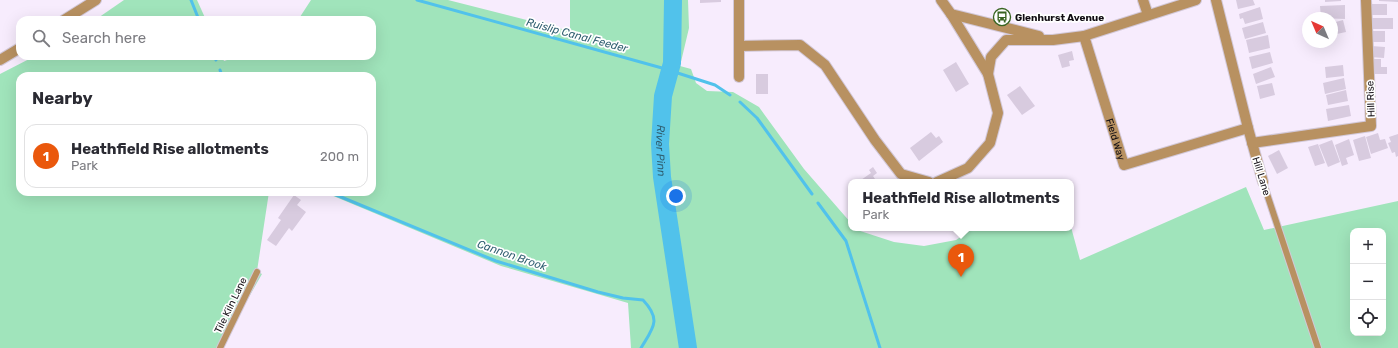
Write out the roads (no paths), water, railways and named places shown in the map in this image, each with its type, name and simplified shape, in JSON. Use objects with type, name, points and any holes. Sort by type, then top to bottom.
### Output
[{"type":"street","points":[[70,16],[96,0]]},
{"type":"street","points":[[739,0],[739,78]]},
{"type":"street","points":[[941,0],[952,14],[988,74],[998,113],[990,143],[968,168],[944,179]]},
{"type":"street","points":[[1143,0],[1148,15]]},
{"type":"street","points":[[988,74],[991,57],[1006,40],[1053,40],[1084,36],[1196,0]]},
{"type":"street","name":"Hill Lane","points":[[1216,0],[1263,182]]},
{"type":"street","name":"Hill Rise","points":[[1252,143],[1371,126],[1366,0]]},
{"type":"street","points":[[952,14],[1053,40]]},
{"type":"street","name":"Field Way","points":[[1084,36],[1124,165],[1248,128]]},
{"type":"street","points":[[739,46],[800,45],[825,65],[875,140],[901,174],[918,179]]},
{"type":"street","points":[[0,60],[16,50]]},
{"type":"lane","name":"Hill Lane","points":[[1263,182],[1318,348]]},
{"type":"lane","name":"Tile Kiln Lane","points":[[220,348],[257,272]]},
{"type":"waterway","name":"Cannon Brook","points":[[191,0],[197,16]]},
{"type":"waterway","name":"Ruislip Canal Feeder","points":[[417,0],[662,68],[715,85],[730,95]]},
{"type":"waterway","name":"River Pinn","points":[[673,0],[672,63],[663,96],[660,144],[662,177],[688,348]]},
{"type":"waterway","name":"Ruislip Canal Feeder","points":[[740,102],[757,118],[812,194]]},
{"type":"waterway","name":"Cannon Brook","points":[[339,196],[496,261],[598,292],[623,298],[643,300],[652,313],[654,324],[641,348]]},
{"type":"waterway","name":"Ruislip Canal Feeder","points":[[818,203],[846,241],[880,348]]},
{"type":"place","name":"Glenhurst Avenue","points":[[1002,17]]},
{"type":"place","name":"Heathfield Rise allotments","points":[[961,277]]}]
